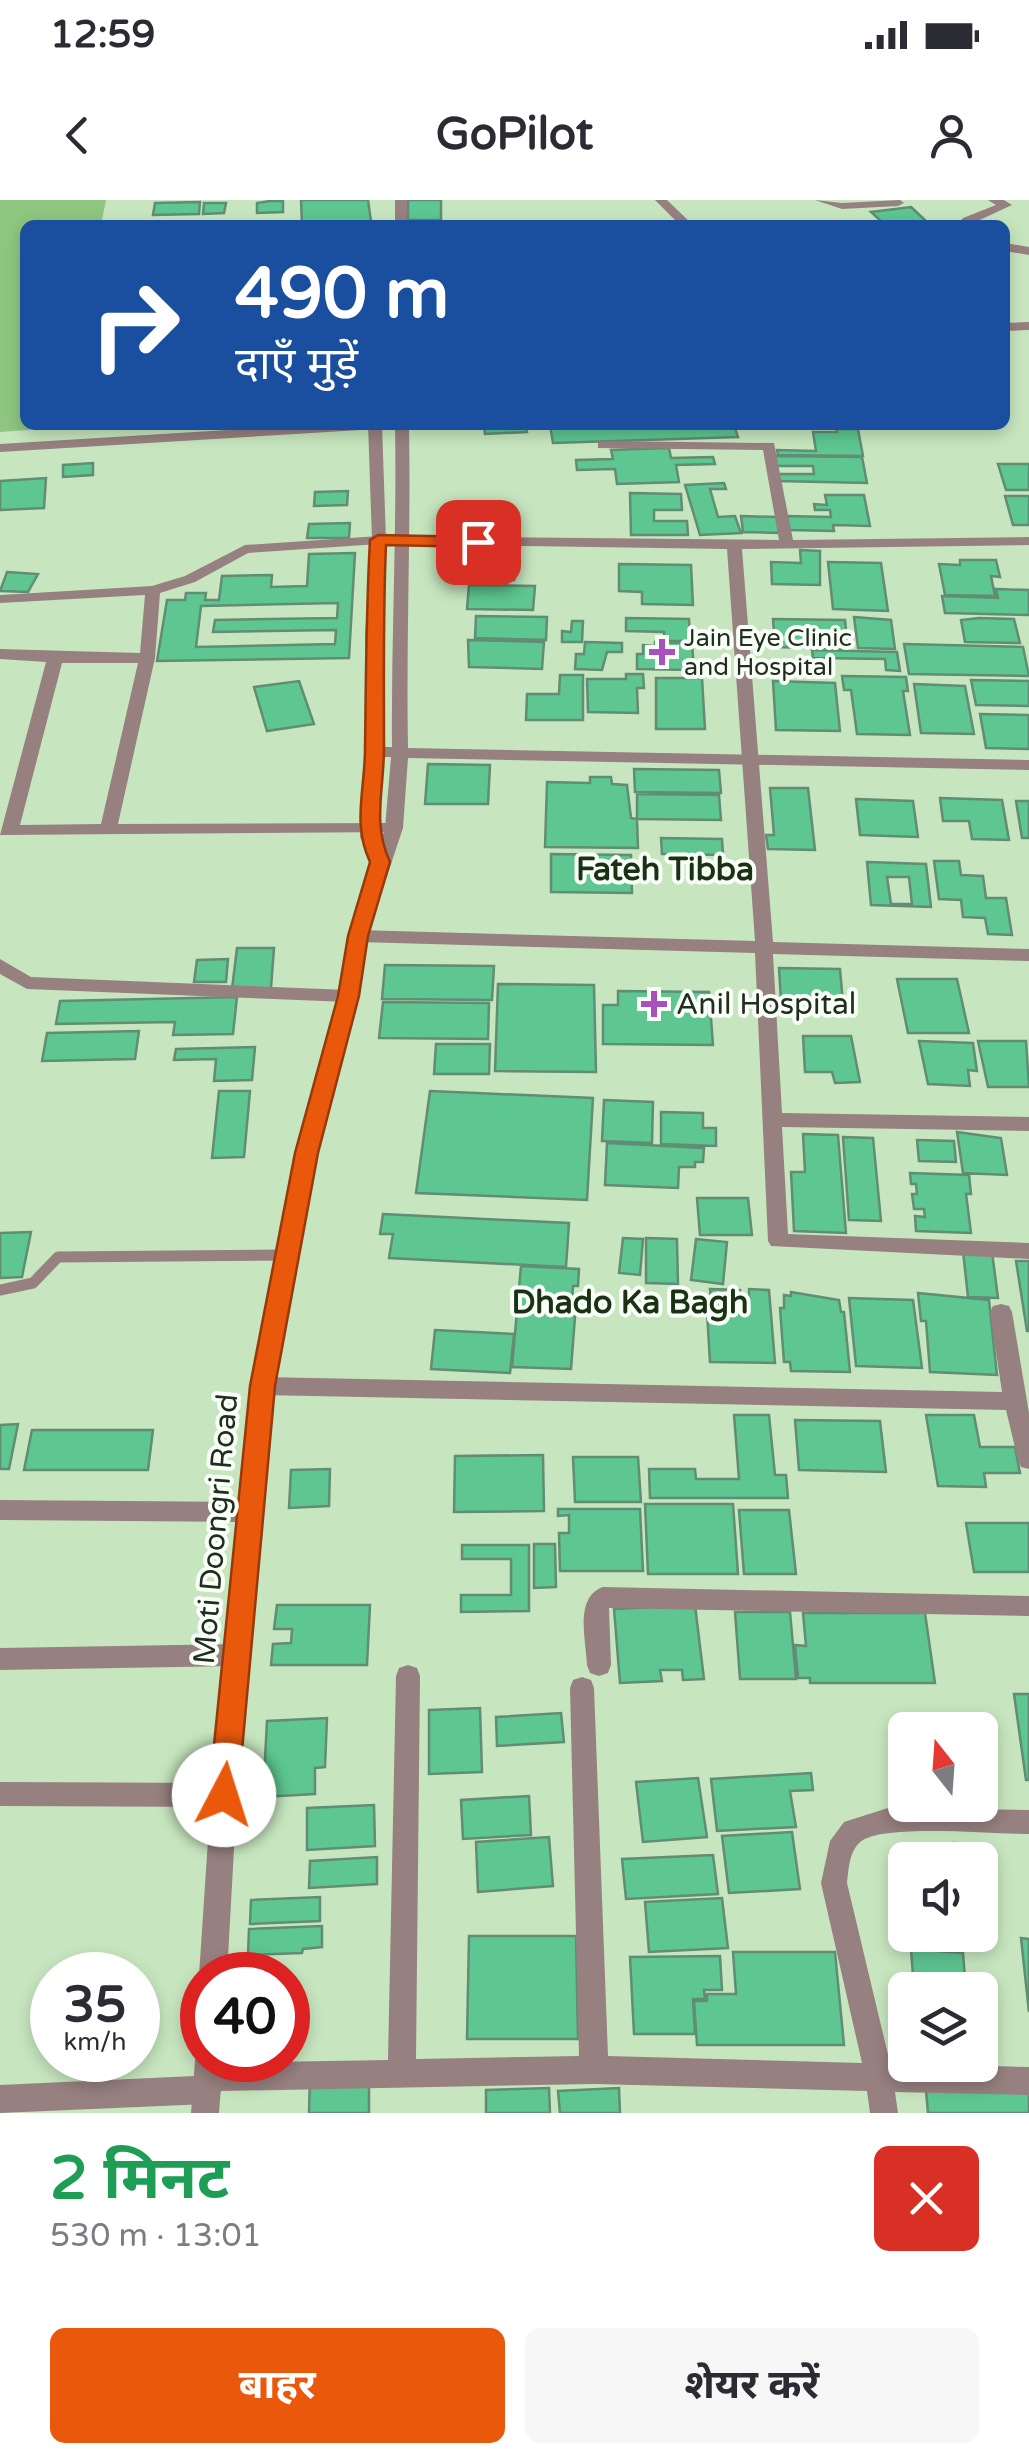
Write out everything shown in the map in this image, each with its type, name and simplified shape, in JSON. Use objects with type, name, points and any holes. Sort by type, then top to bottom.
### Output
[{"type":"street","points":[[661,200],[683,220]]},
{"type":"street","points":[[822,200],[842,206],[898,204]]},
{"type":"street","points":[[967,220],[1006,205],[994,200]]},
{"type":"street","points":[[0,448],[250,430]]},
{"type":"street","points":[[376,430],[375,752],[370,828],[371,845],[380,862]]},
{"type":"street","name":"Moti Doongri Road","points":[[215,1952],[224,1795],[262,1386],[306,1153],[348,996],[358,936],[394,828],[400,753],[402,430]]},
{"type":"street","points":[[603,445],[769,446],[787,544]]},
{"type":"street","points":[[0,598],[153,590],[190,579],[245,550],[378,540],[734,545],[1029,542]]},
{"type":"street","points":[[734,545],[764,947],[778,1241],[1029,1250]]},
{"type":"street","points":[[109,828],[147,658],[153,590]]},
{"type":"street","points":[[374,620],[399,619]]},
{"type":"street","points":[[0,654],[147,658]]},
{"type":"street","points":[[55,658],[5,830],[394,828]]},
{"type":"street","points":[[375,752],[1029,765]]},
{"type":"street","points":[[358,936],[1029,955]]},
{"type":"street","points":[[0,964],[28,983],[348,996]]},
{"type":"street","points":[[773,1120],[1029,1124]]},
{"type":"street","points":[[1001,1312],[1029,1460]]},
{"type":"street","points":[[262,1386],[1016,1401]]},
{"type":"street","points":[[0,1510],[250,1512]]},
{"type":"street","points":[[599,1665],[597,1602],[603,1597],[1029,1606]]},
{"type":"street","points":[[0,1659],[237,1655]]},
{"type":"street","points":[[402,2074],[408,1676]]},
{"type":"street","points":[[582,1688],[594,2070]]},
{"type":"street","points":[[0,1794],[224,1795]]},
{"type":"street","points":[[884,2113],[879,2075],[834,1883],[838,1850],[853,1831],[888,1820],[1029,1822]]},
{"type":"street","points":[[0,2100],[402,2074],[594,2070],[1029,2081]]},
{"type":"lane","points":[[0,1290],[33,1283],[58,1257],[287,1256]]},
{"type":"green space","points":[[0,200],[106,200],[102,220],[20,220],[20,430],[28,430],[0,432]]},
{"type":"building","points":[[301,200],[368,200],[371,220],[302,220]]},
{"type":"building","points":[[408,200],[441,200],[441,220],[408,220]]},
{"type":"building","points":[[283,201],[283,212],[257,213],[257,203]]},
{"type":"building","points":[[200,202],[199,214],[153,215],[155,203]]},
{"type":"building","points":[[204,203],[226,203],[224,213],[203,214]]},
{"type":"building","points":[[911,207],[925,220],[880,220],[871,212]]},
{"type":"building","points":[[485,430],[527,432],[485,434]]},
{"type":"building","points":[[551,430],[736,430],[738,437],[553,443]]},
{"type":"building","points":[[858,430],[863,456],[778,455],[777,450],[816,451],[813,432]]},
{"type":"building","points":[[669,448],[671,458],[713,457],[715,464],[676,465],[679,482],[617,484],[615,469],[577,470],[576,460],[613,459],[611,450]]},
{"type":"building","points":[[772,456],[862,457],[867,483],[777,481],[776,474],[814,474],[813,466],[774,466]]},
{"type":"building","points":[[93,463],[93,475],[63,477],[63,465]]},
{"type":"building","points":[[998,464],[1029,464],[1029,490],[1006,490]]},
{"type":"building","points":[[46,478],[44,508],[0,510],[0,481]]},
{"type":"building","points":[[724,483],[726,489],[710,489],[718,517],[735,516],[741,533],[700,535],[685,485]]},
{"type":"building","points":[[348,491],[347,505],[314,506],[315,492]]},
{"type":"building","points":[[630,493],[681,494],[682,510],[654,510],[654,521],[687,521],[688,535],[631,535]]},
{"type":"building","points":[[825,495],[864,495],[870,526],[833,525],[834,531],[789,530],[787,516],[831,517],[830,510],[815,510],[814,504],[827,505]]},
{"type":"building","points":[[1005,496],[1029,496],[1029,525],[1013,525]]},
{"type":"building","points":[[741,516],[777,517],[779,533],[743,532]]},
{"type":"building","points":[[350,523],[349,538],[307,538],[309,524]]},
{"type":"building","points":[[800,550],[820,551],[820,585],[772,584],[771,562],[801,563]]},
{"type":"building","points":[[355,553],[349,658],[157,661],[167,600],[185,600],[186,593],[206,593],[205,600],[219,600],[222,576],[272,575],[271,587],[307,586],[309,554]],"holes":[[[338,603],[337,618],[215,620],[213,632],[336,630],[335,644],[196,647],[201,606]]]},
{"type":"building","points":[[960,560],[996,560],[1000,577],[991,576],[995,596],[945,595],[939,564],[960,565]]},
{"type":"building","points":[[828,562],[881,563],[888,611],[833,609]]},
{"type":"building","points":[[481,564],[515,565],[514,580],[479,579]]},
{"type":"building","points":[[619,564],[691,565],[693,605],[642,604],[642,592],[619,591]]},
{"type":"building","points":[[7,572],[38,574],[28,592],[0,591]]},
{"type":"building","points":[[469,585],[535,586],[533,610],[467,609]]},
{"type":"building","points":[[996,589],[1029,590],[1029,615],[945,613],[942,596],[998,598]]},
{"type":"building","points":[[476,616],[547,617],[546,640],[475,638]]},
{"type":"building","points":[[854,617],[891,620],[895,649],[858,648]]},
{"type":"building","points":[[626,618],[689,619],[690,641],[665,641],[664,632],[626,631]]},
{"type":"building","points":[[773,619],[845,620],[848,649],[775,647]]},
{"type":"building","points":[[1014,619],[1020,643],[965,642],[961,620]]},
{"type":"building","points":[[572,621],[583,621],[582,642],[562,642],[562,631],[571,632]]},
{"type":"building","points":[[468,640],[544,642],[542,669],[469,667]]},
{"type":"building","points":[[585,642],[622,643],[622,652],[607,652],[602,670],[575,669],[576,654],[584,654]]},
{"type":"building","points":[[655,642],[692,643],[694,670],[637,669],[637,654],[643,654],[643,645],[655,646]]},
{"type":"building","points":[[904,644],[1023,647],[1029,676],[909,674]]},
{"type":"building","points":[[812,650],[897,652],[900,671],[886,670],[885,659],[813,658]]},
{"type":"building","points":[[626,674],[643,674],[644,688],[637,688],[638,713],[588,712],[587,679],[626,679]]},
{"type":"building","points":[[560,675],[583,675],[583,720],[526,720],[527,694],[559,694]]},
{"type":"building","points":[[842,676],[906,677],[908,691],[903,691],[910,735],[857,734],[851,690],[844,690]]},
{"type":"building","points":[[656,678],[702,678],[705,729],[656,729]]},
{"type":"building","points":[[971,680],[1029,681],[1029,706],[976,705]]},
{"type":"building","points":[[299,681],[314,724],[267,731],[254,687]]},
{"type":"building","points":[[773,681],[835,683],[840,731],[776,730]]},
{"type":"building","points":[[914,684],[965,686],[974,734],[921,733]]},
{"type":"building","points":[[980,714],[1029,715],[1029,749],[986,748]]},
{"type":"building","points":[[428,764],[490,765],[488,804],[425,804]]},
{"type":"building","points":[[634,769],[719,770],[721,793],[635,792]]},
{"type":"building","points":[[590,777],[611,777],[612,784],[627,785],[631,818],[637,819],[638,848],[545,847],[547,782],[590,783]]},
{"type":"building","points":[[770,788],[808,788],[815,850],[768,849],[766,835],[774,835]]},
{"type":"building","points":[[637,794],[719,795],[721,820],[637,819]]},
{"type":"building","points":[[940,798],[1002,800],[1009,840],[972,839],[969,821],[943,821]]},
{"type":"building","points":[[856,799],[913,801],[918,837],[860,835]]},
{"type":"building","points":[[1016,801],[1029,801],[1029,838],[1022,838]]},
{"type":"building","points":[[661,838],[722,839],[723,855],[662,854]]},
{"type":"building","points":[[551,854],[631,855],[632,893],[551,892]]},
{"type":"building","points":[[934,861],[959,861],[961,875],[983,876],[986,898],[1006,898],[1012,935],[988,934],[985,918],[963,917],[961,900],[939,899]]},
{"type":"building","points":[[867,862],[926,864],[931,907],[871,905]],"holes":[[[887,877],[909,877],[912,904],[891,904]]]},
{"type":"building","points":[[237,948],[274,948],[271,988],[232,989]]},
{"type":"building","points":[[228,959],[226,982],[194,982],[197,960]]},
{"type":"building","points":[[385,965],[494,966],[492,1000],[382,999]]},
{"type":"building","points":[[779,968],[840,969],[843,1003],[781,1001]]},
{"type":"building","points":[[897,979],[957,979],[969,1033],[908,1033]]},
{"type":"building","points":[[498,984],[594,985],[596,1072],[495,1071]]},
{"type":"building","points":[[618,991],[709,992],[713,1045],[603,1044],[603,1005],[618,1005]]},
{"type":"building","points":[[237,997],[233,1034],[173,1035],[175,1022],[56,1024],[60,1001]]},
{"type":"building","points":[[383,1002],[489,1003],[488,1039],[379,1038]]},
{"type":"building","points":[[139,1031],[135,1059],[42,1061],[47,1033]]},
{"type":"building","points":[[803,1036],[851,1036],[860,1082],[835,1083],[832,1072],[805,1072]]},
{"type":"building","points":[[919,1041],[973,1043],[977,1071],[968,1070],[970,1086],[928,1084]]},
{"type":"building","points":[[978,1041],[1026,1041],[1029,1087],[988,1087]]},
{"type":"building","points":[[436,1044],[490,1044],[489,1074],[434,1074]]},
{"type":"building","points":[[255,1047],[252,1080],[214,1081],[216,1059],[174,1060],[176,1049]]},
{"type":"building","points":[[219,1091],[250,1091],[244,1157],[212,1158]]},
{"type":"building","points":[[430,1091],[593,1098],[587,1200],[416,1193]]},
{"type":"building","points":[[604,1100],[653,1102],[652,1143],[602,1141]]},
{"type":"building","points":[[661,1112],[703,1113],[703,1128],[716,1128],[716,1146],[661,1144]]},
{"type":"building","points":[[957,1132],[1001,1138],[1007,1175],[963,1173]]},
{"type":"building","points":[[803,1134],[838,1135],[846,1233],[794,1231],[791,1172],[805,1172]]},
{"type":"building","points":[[843,1137],[873,1138],[881,1221],[849,1220]]},
{"type":"building","points":[[917,1140],[954,1141],[956,1162],[919,1161]]},
{"type":"building","points":[[607,1143],[704,1148],[703,1162],[695,1162],[695,1167],[679,1167],[678,1188],[605,1185]]},
{"type":"building","points":[[910,1173],[969,1175],[971,1194],[966,1194],[971,1233],[916,1231],[915,1216],[925,1217],[924,1209],[914,1209],[912,1194],[917,1194],[916,1184],[911,1184]]},
{"type":"building","points":[[697,1198],[748,1198],[752,1235],[700,1235]]},
{"type":"building","points":[[383,1214],[569,1223],[566,1267],[389,1258],[393,1234],[380,1234]]},
{"type":"building","points":[[31,1232],[22,1277],[0,1278],[0,1233]]},
{"type":"building","points":[[623,1238],[643,1239],[640,1275],[619,1273]]},
{"type":"building","points":[[646,1238],[677,1239],[678,1284],[646,1283]]},
{"type":"building","points":[[696,1239],[727,1242],[723,1284],[691,1280]]},
{"type":"building","points":[[963,1251],[992,1252],[998,1298],[968,1297]]},
{"type":"building","points":[[1016,1261],[1029,1261],[1029,1331],[1027,1331]]},
{"type":"building","points":[[521,1266],[579,1269],[578,1286],[573,1286],[572,1304],[576,1304],[571,1369],[512,1367]]},
{"type":"building","points":[[710,1289],[740,1290],[741,1302],[749,1302],[749,1289],[769,1290],[775,1363],[710,1362]]},
{"type":"building","points":[[791,1292],[839,1300],[844,1312],[850,1372],[791,1371],[790,1362],[784,1362],[780,1308],[784,1308],[784,1295],[791,1296]]},
{"type":"building","points":[[918,1293],[989,1300],[997,1375],[930,1372],[926,1321],[921,1321]]},
{"type":"building","points":[[849,1298],[913,1300],[922,1368],[856,1366]]},
{"type":"building","points":[[435,1330],[514,1334],[510,1373],[431,1369]]},
{"type":"building","points":[[734,1415],[769,1415],[775,1475],[786,1475],[788,1498],[650,1498],[649,1469],[695,1469],[696,1479],[739,1479]]},
{"type":"building","points":[[926,1415],[974,1415],[980,1447],[1015,1447],[1020,1473],[984,1473],[986,1487],[938,1486]]},
{"type":"building","points":[[795,1420],[880,1421],[886,1472],[799,1470]]},
{"type":"building","points":[[18,1424],[9,1469],[0,1469],[0,1425]]},
{"type":"building","points":[[32,1430],[153,1430],[148,1470],[24,1470]]},
{"type":"building","points":[[543,1455],[544,1511],[454,1512],[455,1456]]},
{"type":"building","points":[[573,1457],[638,1457],[641,1502],[575,1502]]},
{"type":"building","points":[[330,1469],[329,1506],[289,1508],[291,1470]]},
{"type":"building","points":[[645,1504],[733,1504],[738,1574],[648,1574]]},
{"type":"building","points":[[558,1509],[640,1509],[643,1571],[560,1571],[559,1533],[569,1533],[569,1515],[558,1516]]},
{"type":"building","points":[[739,1510],[789,1510],[796,1574],[744,1574]]},
{"type":"building","points":[[966,1523],[1029,1523],[1029,1572],[974,1572]]},
{"type":"building","points":[[534,1544],[555,1544],[556,1587],[534,1588]]},
{"type":"building","points":[[462,1545],[529,1545],[529,1611],[461,1612],[461,1595],[511,1595],[511,1559],[462,1559]]},
{"type":"building","points":[[277,1605],[370,1605],[367,1665],[271,1665],[273,1644],[291,1643],[292,1629],[274,1629]]},
{"type":"building","points":[[695,1605],[704,1679],[683,1680],[682,1670],[660,1670],[662,1681],[620,1683],[614,1609]]},
{"type":"building","points":[[735,1612],[790,1612],[796,1679],[740,1679]]},
{"type":"building","points":[[803,1613],[925,1613],[935,1683],[810,1683],[810,1678],[798,1678],[795,1645],[806,1646]]},
{"type":"building","points":[[1014,1694],[1029,1694],[1029,1780],[1026,1780]]},
{"type":"building","points":[[480,1708],[482,1772],[429,1774],[429,1710]]},
{"type":"building","points":[[561,1713],[564,1742],[497,1746],[496,1717]]},
{"type":"building","points":[[327,1718],[325,1767],[315,1768],[315,1794],[263,1797],[267,1721]]},
{"type":"building","points":[[811,1773],[813,1790],[790,1791],[796,1827],[717,1831],[711,1779]]},
{"type":"building","points":[[698,1778],[707,1837],[643,1842],[636,1782]]},
{"type":"building","points":[[529,1796],[531,1835],[463,1839],[461,1800]]},
{"type":"building","points":[[374,1805],[375,1846],[307,1850],[307,1808]]},
{"type":"building","points":[[792,1832],[800,1889],[729,1893],[722,1836]]},
{"type":"building","points":[[549,1837],[553,1886],[478,1892],[476,1842]]},
{"type":"building","points":[[713,1855],[718,1894],[626,1899],[622,1859]]},
{"type":"building","points":[[377,1857],[377,1884],[309,1888],[310,1861]]},
{"type":"building","points":[[320,1897],[320,1921],[250,1924],[251,1900]]},
{"type":"building","points":[[722,1898],[728,1948],[649,1952],[645,1902]]},
{"type":"building","points":[[322,1926],[322,1947],[302,1952],[248,1952],[249,1929]]},
{"type":"building","points":[[469,1936],[576,1936],[578,2039],[467,2039]]},
{"type":"building","points":[[1021,1938],[1029,1939],[1029,2012]]},
{"type":"building","points":[[733,1952],[835,1952],[844,2045],[697,2045],[694,2001],[707,2001],[707,1994],[736,1994]]},
{"type":"building","points":[[911,1952],[963,1953],[965,1972],[913,1972]]},
{"type":"building","points":[[720,1956],[722,1990],[704,1990],[705,1999],[693,1999],[695,2034],[634,2034],[630,1957]]},
{"type":"building","points":[[369,2075],[369,2113],[309,2113],[310,2077]]},
{"type":"building","points":[[925,2082],[1029,2084],[1029,2113],[928,2113]]},
{"type":"building","points":[[549,2088],[550,2113],[486,2113],[486,2090]]},
{"type":"building","points":[[619,2088],[620,2113],[560,2113],[558,2091]]},
{"type":"place","name":"Jain Eye Clinic and Hospital","points":[[662,652]]},
{"type":"place","name":"Anil Hospital","points":[[654,1004]]},
{"type":"district","name":"Fateh Tibba","points":[[665,870]]},
{"type":"district","name":"Dhado Ka Bagh","points":[[630,1303]]},
{"type":"route","points":[[224,1795],[262,1386],[306,1153],[348,996],[358,936],[380,862],[368,837],[375,752],[373,635],[378,540],[478,542]]}]
